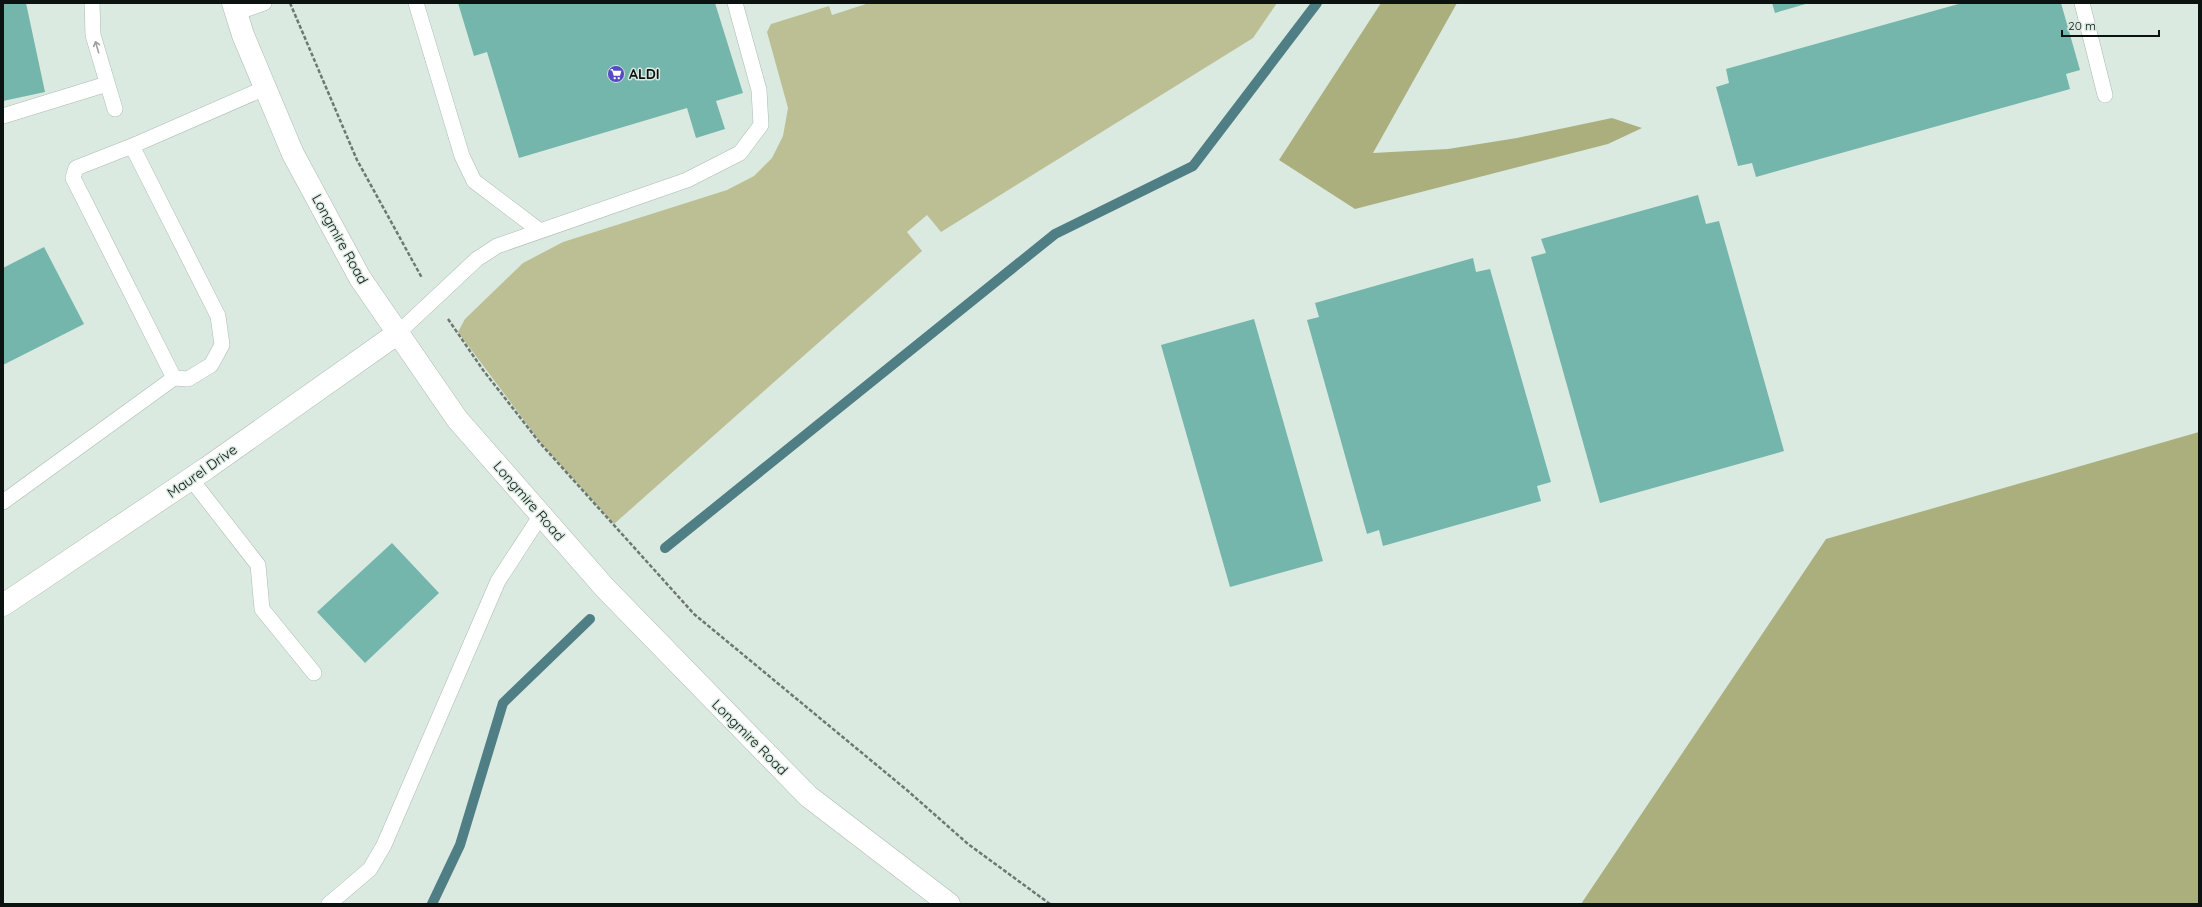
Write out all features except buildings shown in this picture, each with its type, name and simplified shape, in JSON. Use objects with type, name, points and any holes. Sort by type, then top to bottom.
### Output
[{"type":"main road","name":"Longmire Road","points":[[234,8],[265,88],[300,168],[360,278],[457,419],[654,640],[808,796],[949,904]]},
{"type":"main road","name":"Maurel Drive","points":[[3,605],[191,479],[398,333]]},
{"type":"lane","points":[[92,3],[93,35],[115,109]]},
{"type":"lane","points":[[234,8],[264,3]]},
{"type":"lane","points":[[416,3],[462,156],[474,181],[540,231]]},
{"type":"lane","points":[[398,333],[477,259],[497,246],[686,180],[740,153],[761,125],[759,90],[735,3]]},
{"type":"lane","points":[[2082,3],[2105,95]]},
{"type":"lane","points":[[3,116],[107,84]]},
{"type":"lane","points":[[174,378],[73,178],[76,168],[132,146],[265,88]]},
{"type":"lane","points":[[3,502],[174,378],[188,379],[211,365],[222,345],[218,316],[132,146]]},
{"type":"lane","points":[[191,479],[258,565],[262,609],[314,673]]},
{"type":"lane","points":[[329,904],[370,869],[384,845],[498,581],[541,515]]},
{"type":"path","points":[[289,3],[358,160],[434,299],[483,370],[540,443],[694,614],[791,696],[908,791],[968,844],[1050,904]]},
{"type":"green space","points":[[869,3],[1277,3],[1253,38],[941,232],[927,215],[907,232],[922,251],[614,524],[541,443],[458,332],[465,319],[523,263],[563,242],[727,190],[754,176],[772,158],[783,136],[788,108],[767,32],[771,24],[829,6],[832,15]]},
{"type":"green space","points":[[1381,3],[1457,3],[1373,153],[1448,149],[1517,138],[1612,118],[1642,128],[1608,144],[1355,209],[1279,160]]},
{"type":"green space","points":[[2199,432],[2199,904],[1581,904],[1826,539]]},
{"type":"waterway","points":[[665,548],[1055,234],[1193,166],[1317,3]]},
{"type":"waterway","points":[[432,904],[460,845],[503,703],[590,619]]},
{"type":"place","name":"ALDI","points":[[616,74]]}]
